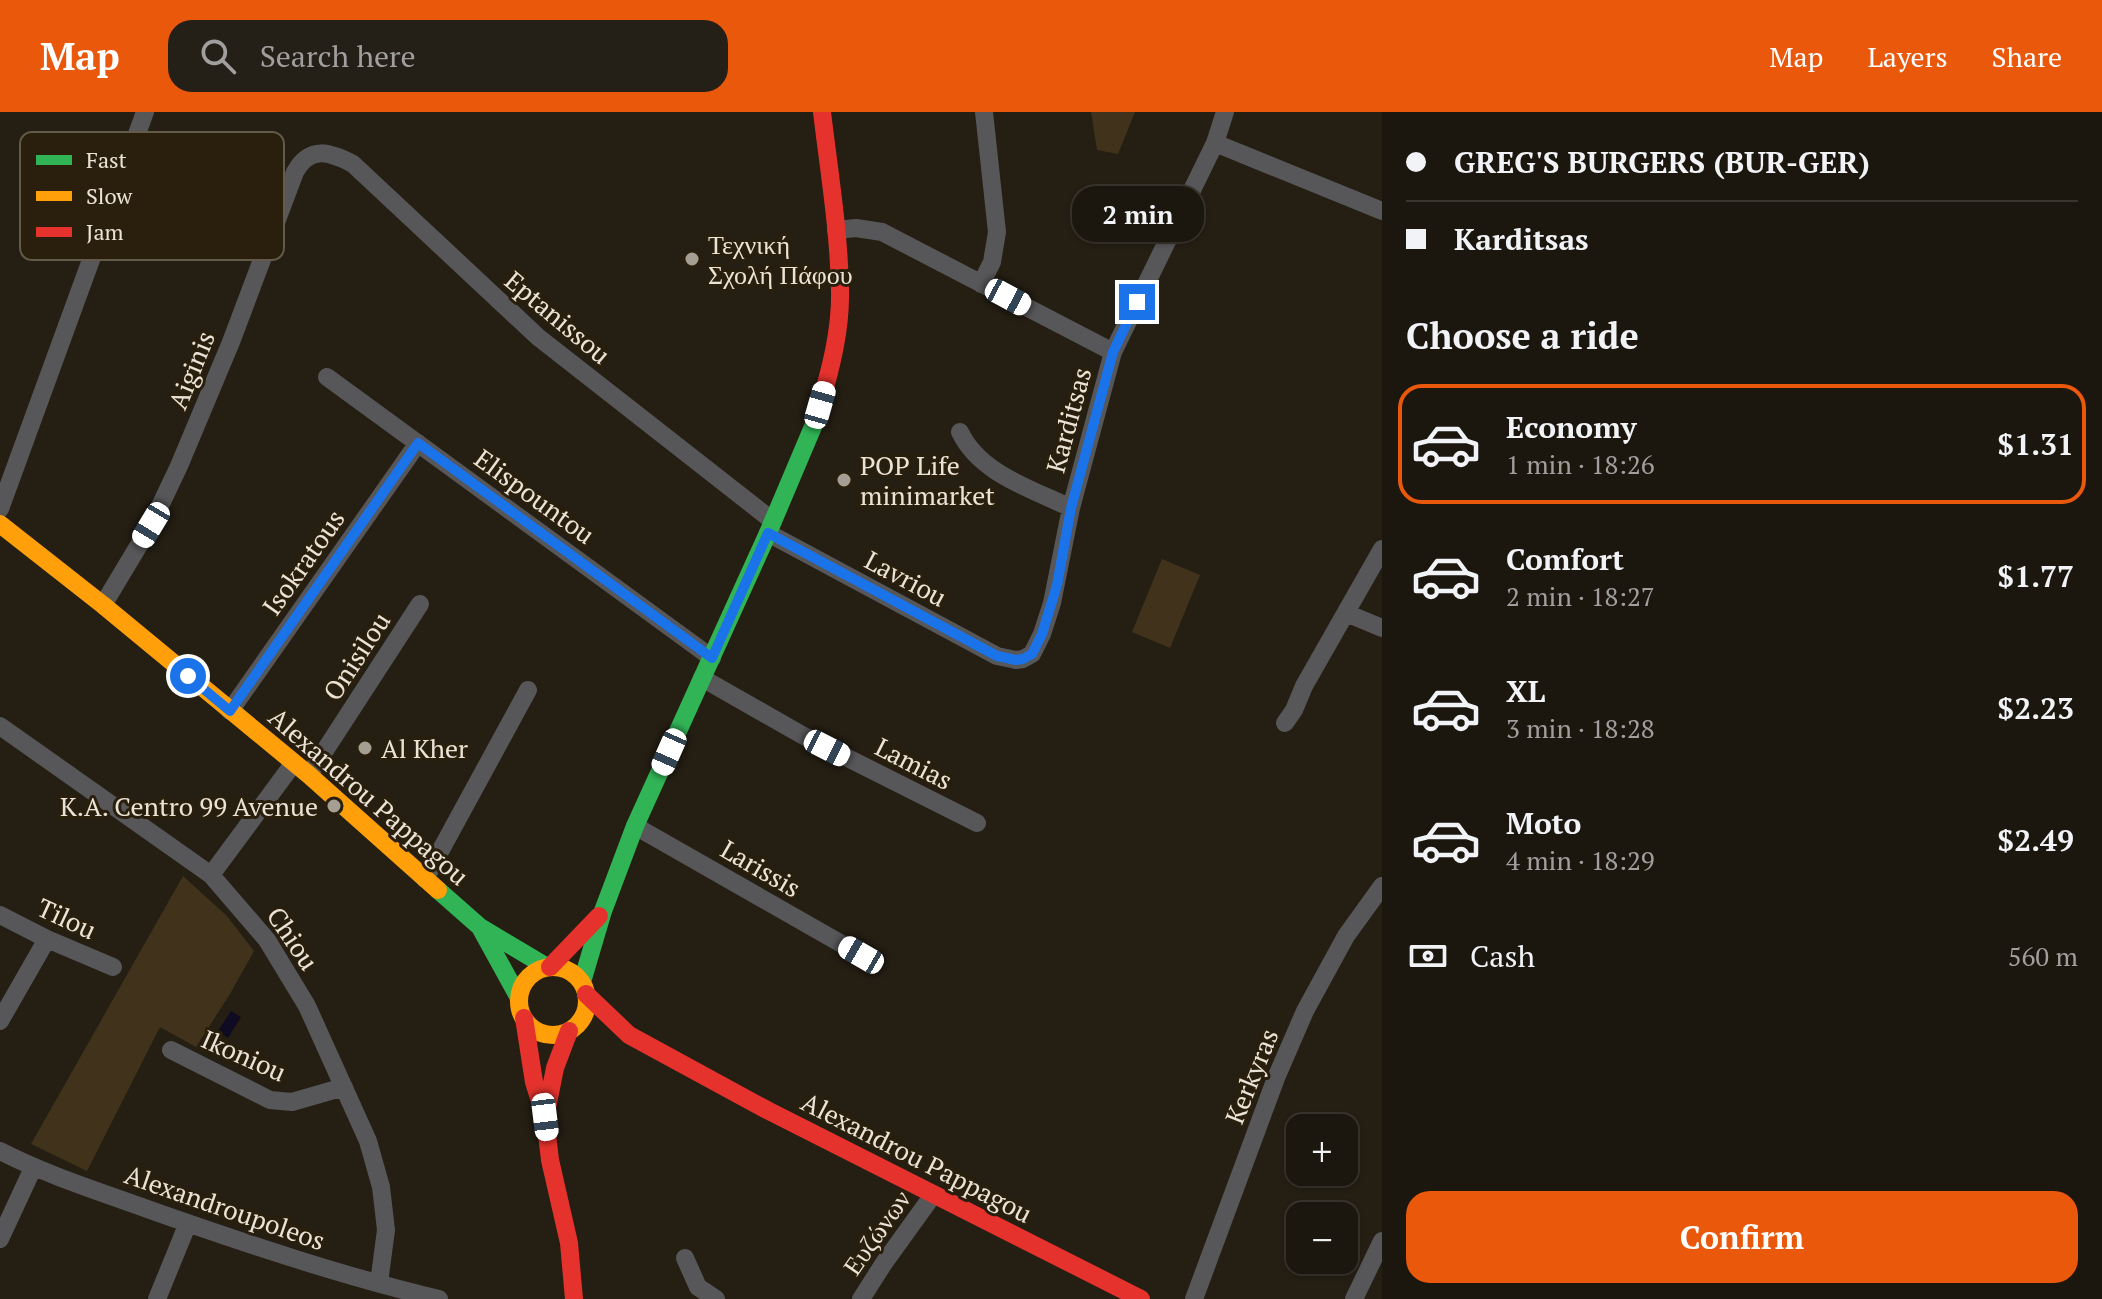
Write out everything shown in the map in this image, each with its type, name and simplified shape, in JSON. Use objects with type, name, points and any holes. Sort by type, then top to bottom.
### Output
[{"type":"street","points":[[138,132],[145,112]]},
{"type":"street","points":[[545,1117],[555,1068],[571,1030],[585,1013],[584,988],[603,911],[635,826],[815,422],[837,333],[840,292],[822,112]]},
{"type":"street","points":[[981,284],[992,262],[997,232],[984,112]]},
{"type":"street","name":"Karditsas","points":[[1023,659],[1032,654],[1037,645],[1052,603],[1071,508],[1113,352],[1215,143],[1225,112]]},
{"type":"street","points":[[1215,143],[1382,211]]},
{"type":"street","name":"Eptanissou","points":[[315,154],[333,154],[353,164],[538,337],[770,527]]},
{"type":"street","name":"Aiginis","points":[[284,201],[300,163],[315,154]]},
{"type":"street","points":[[836,230],[856,228],[882,232],[1113,352]]},
{"type":"street","points":[[0,509],[91,260]]},
{"type":"street","name":"Aiginis","points":[[103,605],[151,525],[179,466],[262,260]]},
{"type":"street","name":"Elispountou","points":[[327,377],[712,658]]},
{"type":"street","points":[[960,432],[980,461],[1071,508]]},
{"type":"street","name":"Isokratous","points":[[230,711],[418,443]]},
{"type":"street","name":"Alexandrou Pappagou","points":[[0,524],[309,775],[480,927],[549,967]]},
{"type":"street","name":"Lavriou","points":[[770,527],[997,656],[1023,659]]},
{"type":"street","points":[[1285,723],[1382,549]]},
{"type":"street","name":"Onisilou","points":[[309,775],[420,604]]},
{"type":"street","points":[[1346,613],[1382,628]]},
{"type":"street","name":"Lamias","points":[[702,678],[802,735],[977,823]]},
{"type":"street","points":[[425,879],[528,690]]},
{"type":"street","name":"Chiou","points":[[0,726],[211,875],[267,940],[307,1006],[368,1141],[381,1187],[386,1230],[379,1283]]},
{"type":"street","points":[[211,875],[293,764]]},
{"type":"street","name":"Larissis","points":[[635,826],[861,955]]},
{"type":"street","name":"Kerkyras","points":[[1194,1299],[1276,1078],[1305,1011],[1346,936],[1382,886]]},
{"type":"street","points":[[549,967],[603,911]]},
{"type":"street","name":"Tilou","points":[[0,915],[113,967]]},
{"type":"street","name":"Alexandrou Pappagou","points":[[480,927],[519,998]]},
{"type":"street","points":[[0,1021],[47,939]]},
{"type":"street","points":[[574,1299],[569,1243],[519,998],[522,985],[530,975],[549,967],[571,971],[584,988]]},
{"type":"street","name":"Alexandrou Pappagou","points":[[584,988],[629,1035],[767,1110],[1141,1299]]},
{"type":"street","points":[[524,1018],[539,1032],[549,1035],[571,1030]]},
{"type":"street","name":"Alexandrou Pappagou","points":[[571,1030],[629,1035]]},
{"type":"street","name":"Ikoniou","points":[[171,1050],[270,1100],[292,1102],[344,1087]]},
{"type":"street","name":"Alexandroupoleos","points":[[0,1151],[33,1168],[188,1223],[314,1265],[439,1299]]},
{"type":"street","points":[[0,1239],[33,1168]]},
{"type":"street","name":"Ευζώνων","points":[[861,1299],[933,1195]]},
{"type":"street","points":[[157,1299],[188,1223]]},
{"type":"street","points":[[1354,1299],[1382,1241]]},
{"type":"street","points":[[685,1258],[698,1287],[716,1299]]},
{"type":"shaded area","points":[[1091,112],[1135,112],[1118,154],[1097,150]]},
{"type":"shaded area","points":[[1162,559],[1200,575],[1170,648],[1132,632]]},
{"type":"shaded area","points":[[183,876],[227,916],[254,951],[196,1047],[160,1027],[87,1171],[31,1144]]},
{"type":"shaded area","points":[[231,1011],[241,1017],[228,1038],[218,1031]]},
{"type":"traffic: fast","points":[[582,982],[603,911],[635,826],[768,533],[820,405]]},
{"type":"traffic: fast","points":[[438,890],[480,927],[547,967]]},
{"type":"traffic: fast","points":[[481,929],[519,998]]},
{"type":"traffic: slow","points":[[0,524],[309,775],[438,890]]},
{"type":"traffic: slow","points":[[553,967],[566,969],[577,977],[585,988],[587,1001],[585,1014],[577,1025],[566,1033],[553,1035],[540,1033],[529,1025],[521,1014],[519,1001],[521,988],[529,977],[540,969],[553,967]]},
{"type":"traffic: jam","points":[[820,405],[834,348],[840,290],[836,223],[822,112]]},
{"type":"traffic: jam","points":[[550,967],[599,916]]},
{"type":"traffic: jam","points":[[586,994],[629,1035],[767,1110],[1141,1299]]},
{"type":"traffic: jam","points":[[524,1018],[534,1082],[545,1117],[550,1160],[569,1243],[574,1299]]},
{"type":"traffic: jam","points":[[546,1113],[555,1068],[569,1031]]},
{"type":"place","name":"Τεχνική Σχολή Πάφου","points":[[692,259]]},
{"type":"place","name":"POP Life minimarket","points":[[844,480]]},
{"type":"place","name":"Al Kher","points":[[365,748]]},
{"type":"place","name":"K.A. Centro 99 Avenue","points":[[334,806]]},
{"type":"route","points":[[188,676],[230,711],[418,443],[712,658],[768,533],[997,656],[1023,659],[1032,654],[1037,645],[1051,608],[1071,508],[1113,352],[1137,302]]}]
